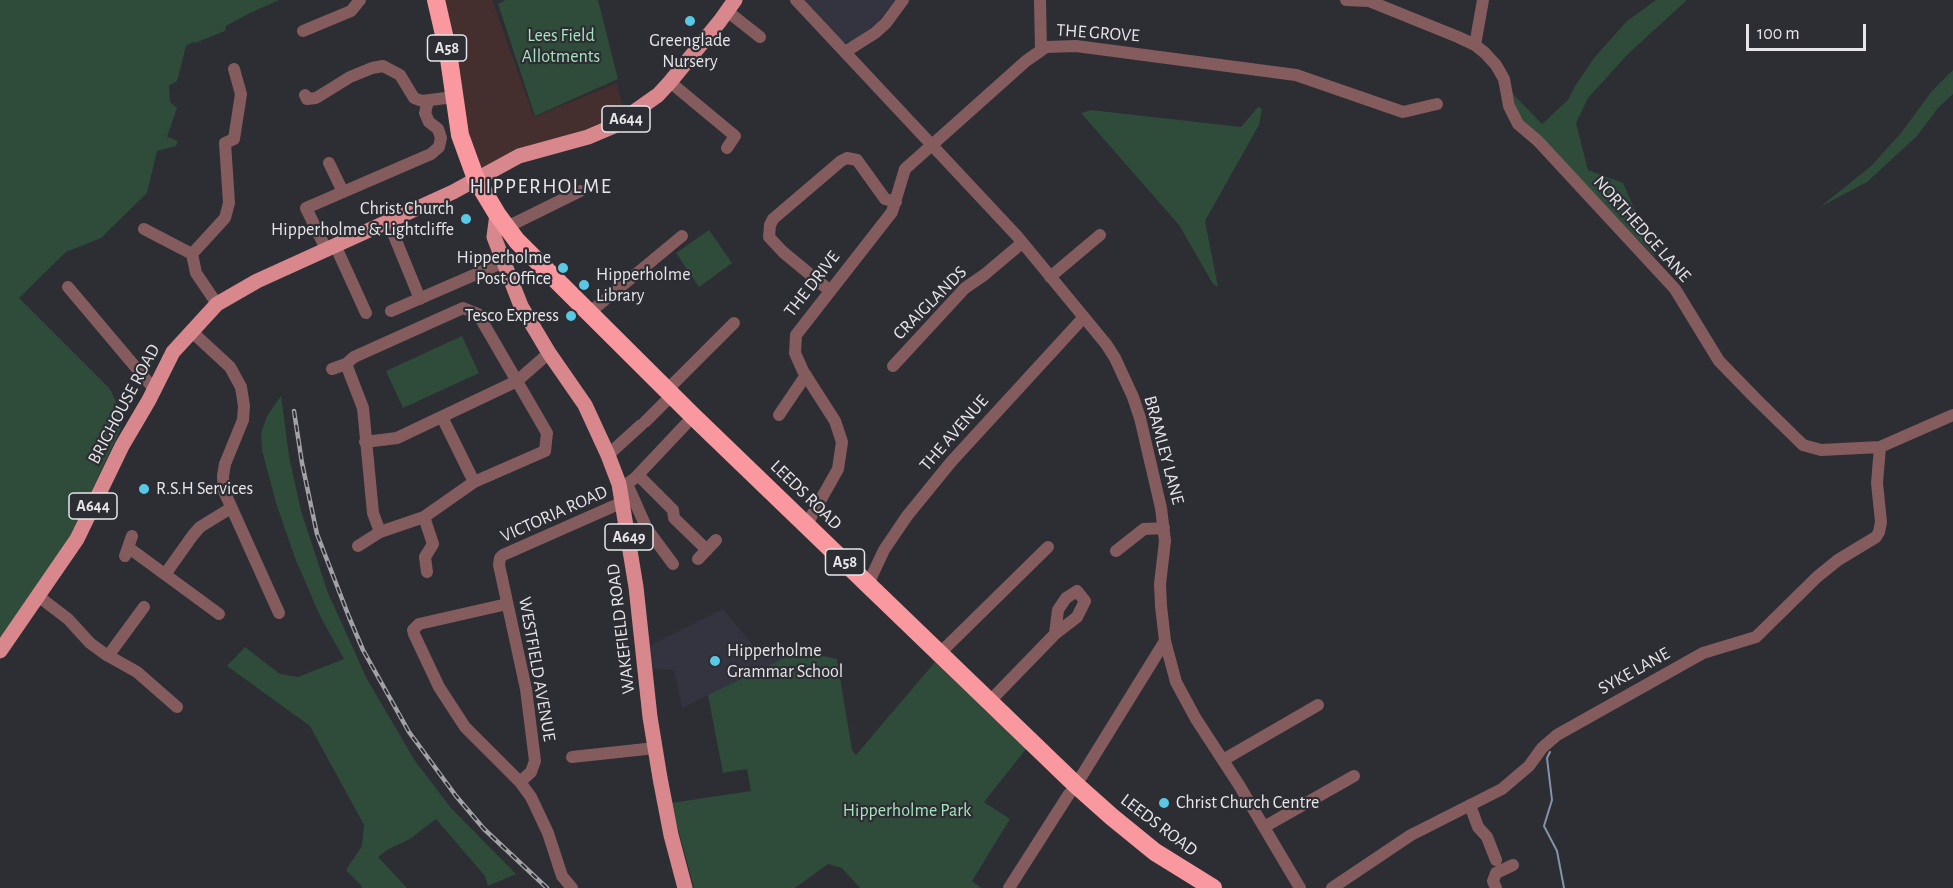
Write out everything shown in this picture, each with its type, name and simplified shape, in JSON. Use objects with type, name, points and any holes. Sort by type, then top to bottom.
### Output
[{"type":"highway","name":"A58","points":[[436,0],[448,52],[460,135],[476,179]]},
{"type":"highway","name":"LEEDS ROAD","points":[[476,179],[517,240],[669,393],[990,701],[1072,789],[1112,817],[1155,852],[1213,888]]},
{"type":"main road","name":"A644","points":[[476,179],[519,156],[588,137],[615,126],[658,95],[731,6]]},
{"type":"main road","name":"BRIGHOUSE ROAD","points":[[0,651],[77,539],[122,446],[173,352],[217,304],[257,281],[453,192],[476,179]]},
{"type":"main road","name":"WAKEFIELD ROAD","points":[[502,220],[494,237],[521,306],[549,353],[585,405],[623,492],[638,597],[655,748],[666,813],[685,888]]},
{"type":"street","points":[[303,31],[351,11],[360,0]]},
{"type":"street","name":"BRAMLEY LANE","points":[[796,0],[1022,243],[1106,344],[1133,397],[1143,429],[1164,528],[1165,541],[1160,584],[1165,641],[1171,668],[1180,691],[1196,719],[1223,759],[1300,888]]},
{"type":"street","points":[[846,52],[886,23],[903,0]]},
{"type":"street","points":[[1040,0],[1041,50]]},
{"type":"street","name":"NORTHEDGE LANE","points":[[1346,0],[1369,2],[1475,45],[1496,65],[1504,79],[1509,106],[1518,124],[1538,141],[1675,289],[1719,361],[1803,445],[1821,450],[1880,447],[1953,415]]},
{"type":"street","points":[[1475,45],[1484,0]]},
{"type":"street","points":[[731,6],[760,37]]},
{"type":"street","name":"THE GROVE","points":[[933,146],[1026,61],[1046,47],[1076,46],[1296,75],[1403,112],[1437,104]]},
{"type":"street","points":[[305,95],[307,99],[316,98],[350,77],[383,66],[400,75],[414,98],[428,101],[454,97]]},
{"type":"street","points":[[192,254],[225,218],[229,203],[225,143],[234,139],[241,94],[234,69]]},
{"type":"street","points":[[670,82],[735,136],[727,148]]},
{"type":"street","points":[[366,313],[306,208],[431,154],[439,147],[441,138],[438,129],[429,122],[425,113],[428,101]]},
{"type":"street","name":"THE DRIVE","points":[[807,524],[838,469],[842,442],[835,421],[795,353],[796,335],[892,212],[905,169],[933,146]]},
{"type":"street","points":[[829,290],[783,252],[769,237],[773,219],[841,161],[848,158],[857,160],[885,200],[896,202]]},
{"type":"street","points":[[329,163],[343,192]]},
{"type":"street","points":[[502,220],[580,191]]},
{"type":"street","points":[[388,221],[420,299]]},
{"type":"street","points":[[144,229],[192,254]]},
{"type":"street","points":[[1050,277],[1100,235]]},
{"type":"street","points":[[589,312],[682,236]]},
{"type":"street","name":"CRAIGLANDS","points":[[893,366],[965,288],[1022,243]]},
{"type":"street","points":[[192,254],[196,273],[217,304]]},
{"type":"street","points":[[391,311],[504,262]]},
{"type":"street","points":[[68,287],[154,389]]},
{"type":"street","points":[[332,369],[463,308],[478,314],[547,433],[545,451],[474,482],[424,516],[380,532],[358,546]]},
{"type":"street","name":"THE AVENUE","points":[[868,584],[884,550],[907,516],[951,462],[1084,317]]},
{"type":"street","points":[[608,455],[643,423],[734,323]]},
{"type":"street","points":[[191,331],[230,367],[236,376],[243,398],[243,420],[223,476],[224,490],[279,613]]},
{"type":"street","points":[[365,442],[398,438],[517,381],[549,353]]},
{"type":"street","points":[[346,364],[363,408],[373,513],[380,532]]},
{"type":"street","points":[[779,415],[806,375]]},
{"type":"street","points":[[442,417],[474,482]]},
{"type":"street","name":"VICTORIA ROAD","points":[[500,558],[623,492],[686,424]]},
{"type":"street","name":"SYKE LANE","points":[[1332,888],[1411,835],[1502,789],[1529,766],[1542,748],[1557,735],[1703,653],[1756,637],[1817,577],[1838,560],[1876,537],[1881,522],[1877,483],[1880,447]]},
{"type":"street","points":[[638,475],[673,510],[674,518],[707,550]]},
{"type":"street","points":[[623,492],[673,564]]},
{"type":"street","points":[[166,573],[200,527],[231,508]]},
{"type":"street","points":[[424,516],[433,544],[425,557],[427,572]]},
{"type":"street","points":[[1116,550],[1144,530],[1164,528]]},
{"type":"street","points":[[698,560],[716,540]]},
{"type":"street","points":[[128,547],[219,613]]},
{"type":"street","points":[[940,653],[1048,547]]},
{"type":"street","name":"WESTFIELD AVENUE","points":[[500,558],[499,565],[527,696],[535,761],[531,772],[520,782]]},
{"type":"street","points":[[38,596],[68,619],[90,643],[137,672],[177,707]]},
{"type":"street","points":[[507,604],[428,621],[419,624],[413,630],[439,687],[465,727],[520,782],[531,797],[548,833],[562,876],[572,888]]},
{"type":"street","points":[[108,656],[144,608]]},
{"type":"street","points":[[990,701],[1055,634]]},
{"type":"street","points":[[1009,888],[1165,641]]},
{"type":"street","points":[[1223,759],[1318,705]]},
{"type":"street","points":[[572,757],[655,748]]},
{"type":"street","points":[[1264,826],[1353,776]]},
{"type":"street","points":[[1470,805],[1478,827],[1486,837],[1496,860]]},
{"type":"street","points":[[1496,888],[1494,880],[1496,873],[1513,865]]},
{"type":"shaded area","points":[[444,0],[492,0],[534,117],[617,83],[624,113],[580,133],[530,146],[480,168],[463,119],[456,40]]},
{"type":"shaded area","points":[[804,0],[895,0],[878,22],[853,41],[845,42],[837,38]]},
{"type":"shaded area","name":"Hipperholme Grammar School","points":[[723,609],[753,645],[764,651],[796,652],[682,708],[674,670],[653,669],[649,646]]},
{"type":"green space","points":[[0,0],[279,0],[226,26],[225,31],[186,46],[178,78],[176,82],[169,85],[170,102],[177,108],[167,137],[178,141],[176,146],[157,151],[147,193],[101,238],[66,252],[19,298],[110,389],[122,415],[121,428],[69,539],[0,638]]},
{"type":"green space","name":"Lees Field Allotments","points":[[505,0],[598,0],[618,79],[535,116],[498,4]]},
{"type":"green space","points":[[1656,0],[1687,0],[1628,54],[1588,98],[1576,123],[1588,170],[1623,183],[1656,258],[1525,125],[1517,112],[1513,94],[1542,124],[1568,100],[1594,58],[1627,21]]},
{"type":"green space","points":[[1953,70],[1953,94],[1938,108],[1917,136],[1867,182],[1820,207],[1871,166],[1901,133],[1931,92]]},
{"type":"green space","points":[[1258,107],[1262,109],[1259,125],[1205,221],[1218,287],[1213,284],[1179,225],[1081,113],[1091,110],[1241,127]]},
{"type":"green space","points":[[709,230],[732,263],[699,287],[676,253]]},
{"type":"green space","points":[[462,336],[479,373],[403,408],[386,371]]},
{"type":"green space","points":[[281,396],[289,456],[301,511],[328,593],[367,679],[415,761],[451,808],[516,874],[488,886],[485,876],[436,819],[410,839],[378,857],[407,888],[361,888],[362,886],[346,870],[362,846],[364,825],[310,726],[227,666],[245,647],[280,674],[298,677],[344,659],[320,616],[295,558],[276,503],[262,450],[261,433],[267,416]]},
{"type":"green space","name":"Hipperholme Park","points":[[796,652],[837,659],[852,750],[856,755],[935,662],[1026,749],[984,802],[1010,819],[972,881],[981,888],[860,888],[842,868],[828,864],[795,888],[694,888],[671,803],[751,791],[747,769],[723,773],[708,695]]},
{"type":"waterway","points":[[1550,752],[1547,758],[1552,800],[1544,826],[1557,851],[1564,888]]},
{"type":"railway","points":[[294,411],[317,534],[363,650],[409,732],[456,796],[484,829],[547,888]]},
{"type":"place","name":"Greenglade Nursery","points":[[690,21]]},
{"type":"place","name":"Christ Church Hipperholme & Lightcliffe","points":[[466,219]]},
{"type":"place","name":"Hipperholme Post Office","points":[[563,268]]},
{"type":"place","name":"Hipperholme Library","points":[[584,285]]},
{"type":"place","name":"Tesco Express","points":[[571,316]]},
{"type":"place","name":"R.S.H Services","points":[[144,489]]},
{"type":"place","name":"Hipperholme Grammar School","points":[[715,661]]},
{"type":"place","name":"Christ Church Centre","points":[[1164,803]]},
{"type":"district","name":"HIPPERHOLME","points":[[541,187]]}]
